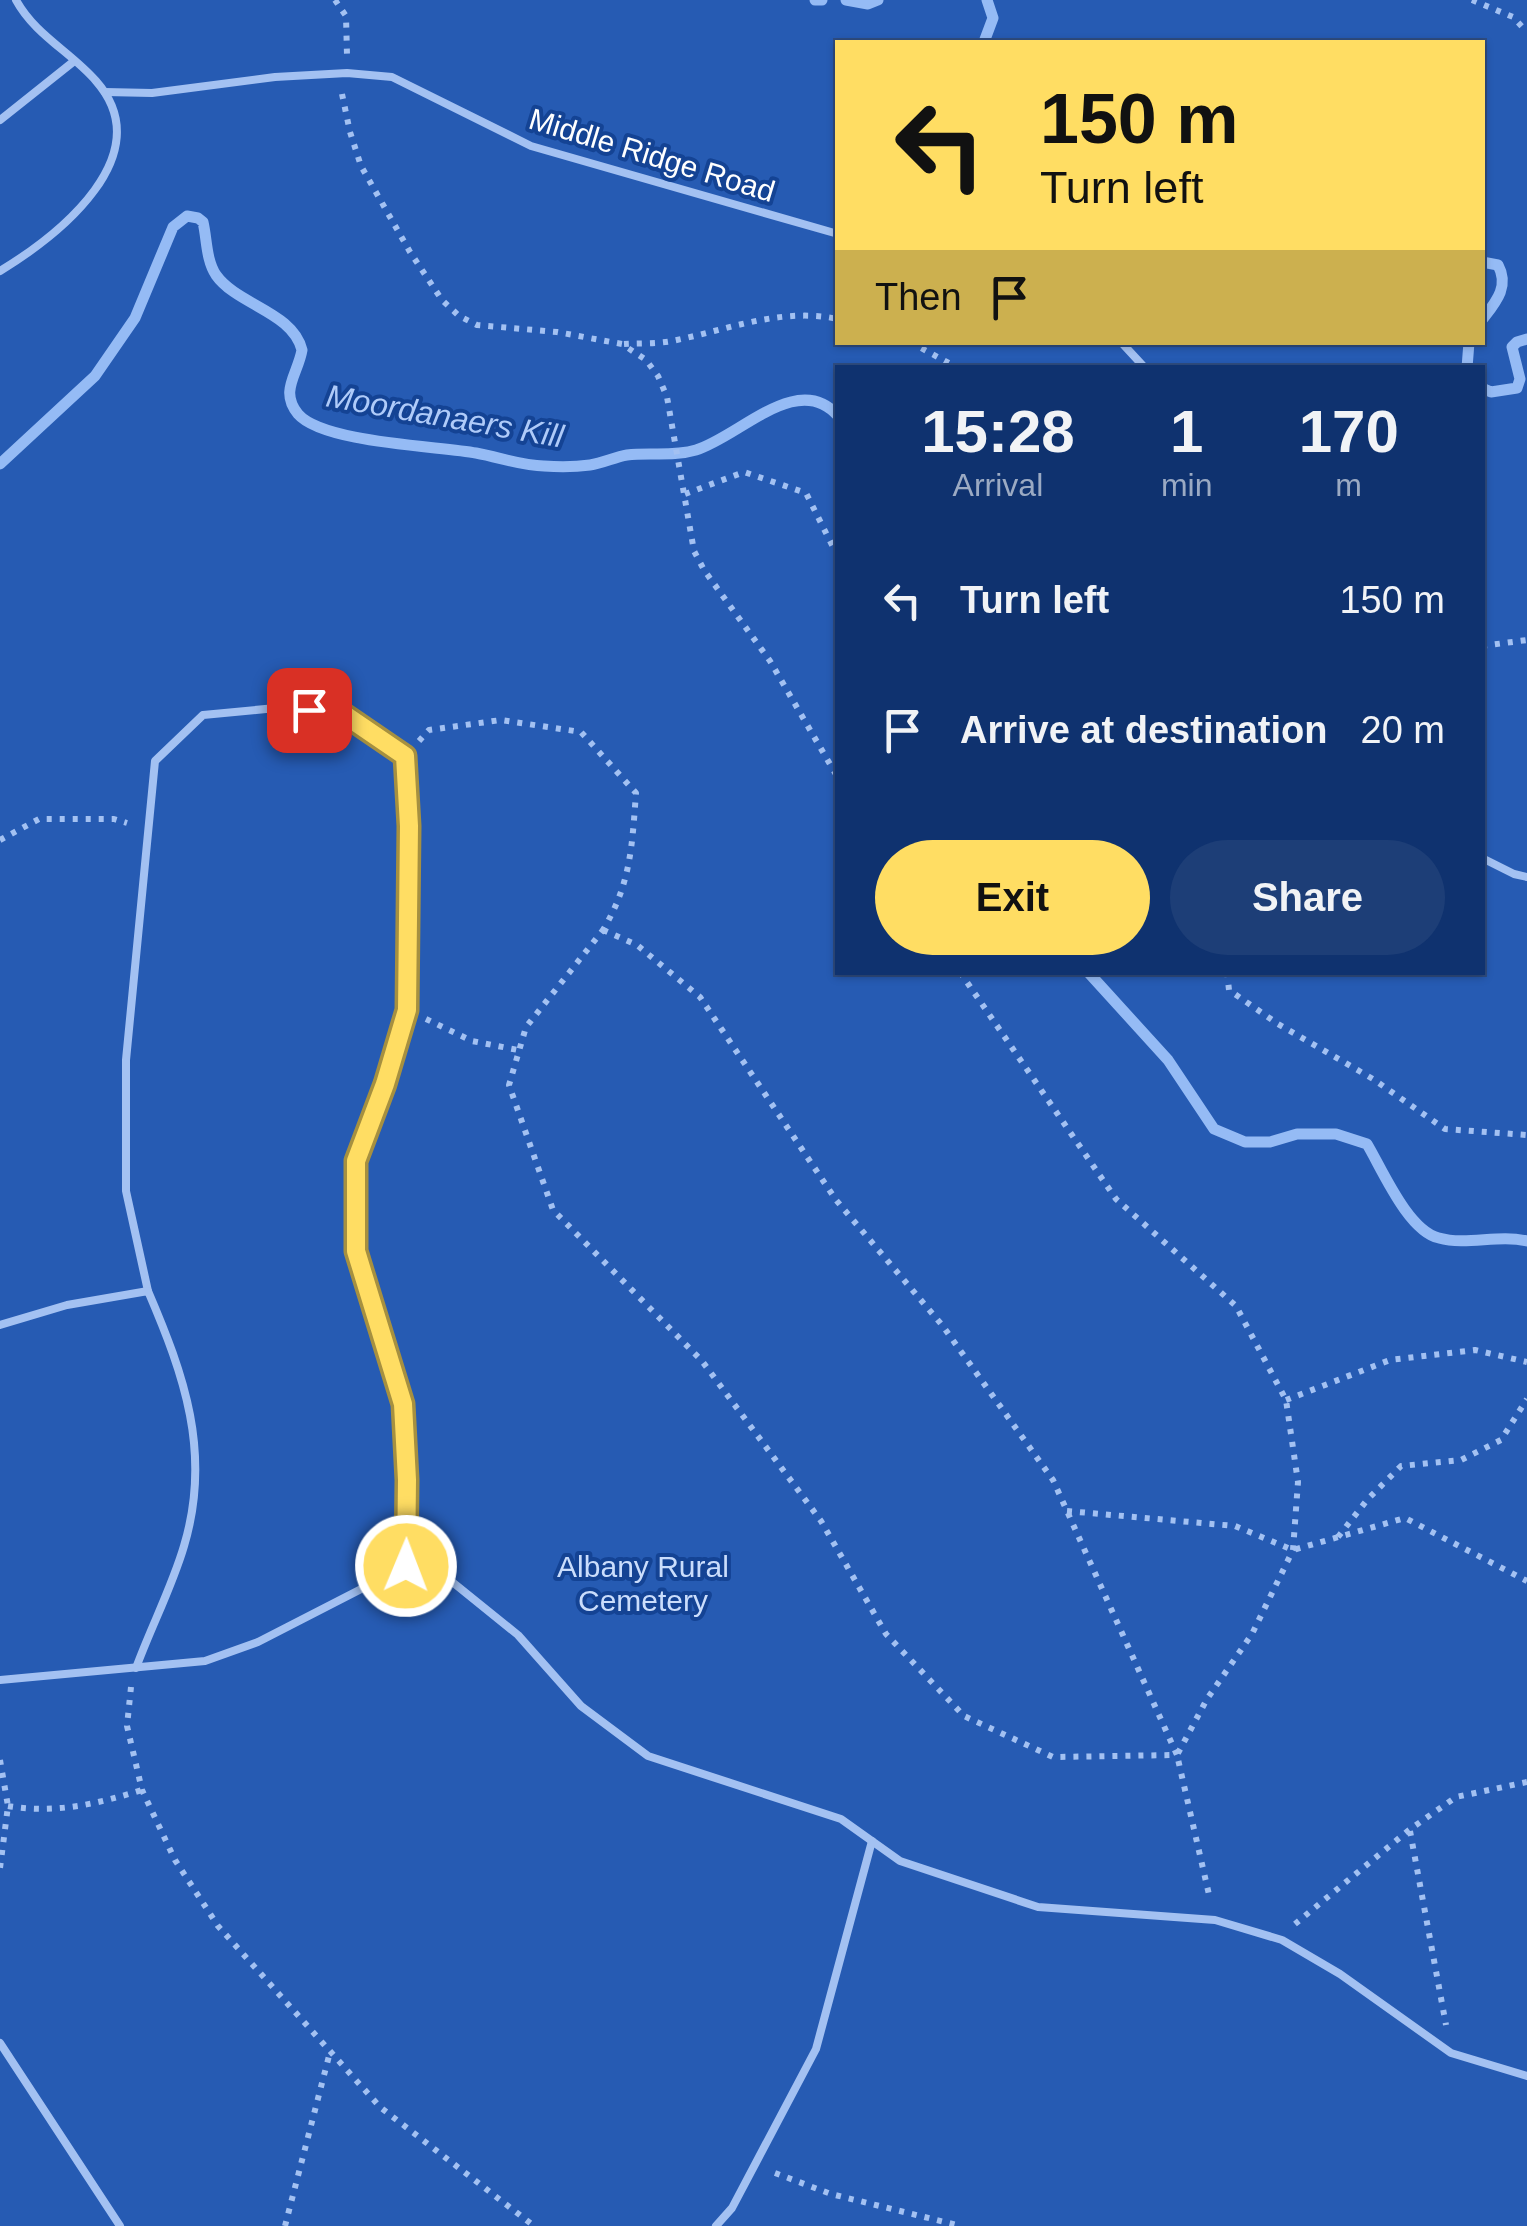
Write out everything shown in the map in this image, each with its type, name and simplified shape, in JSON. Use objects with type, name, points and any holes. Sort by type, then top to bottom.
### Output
[{"type":"lane","points":[[0,271],[72,217],[94,192],[108,168],[117,130],[113,104],[106,92],[30,21],[16,0]]},
{"type":"lane","points":[[0,120],[74,62]]},
{"type":"lane","name":"Middle Ridge Road","points":[[106,92],[152,94],[275,77],[392,77],[531,146],[835,233]]},
{"type":"lane","points":[[1124,345],[1143,365]]},
{"type":"lane","points":[[136,1668],[185,1543],[194,1488],[191,1407],[148,1291],[126,1191],[126,1060],[155,761],[204,715],[276,708],[342,713],[405,756],[409,826],[407,1010],[356,1161],[356,1251],[403,1404],[406,1566]]},
{"type":"lane","points":[[1485,860],[1527,877]]},
{"type":"lane","points":[[0,1325],[67,1305],[148,1291]]},
{"type":"lane","points":[[0,1680],[205,1661],[258,1642],[406,1566],[422,1564],[434,1568],[518,1635],[581,1706],[648,1756],[841,1819],[900,1861],[1038,1907],[1215,1920],[1282,1940],[1340,1974],[1451,2053],[1527,2076]]},
{"type":"lane","points":[[716,2226],[732,2208],[816,2049],[872,1841]]},
{"type":"lane","points":[[0,2044],[120,2226]]},
{"type":"path","points":[[334,0],[346,16],[343,74],[350,132],[362,166],[442,300],[459,316],[478,326],[557,332],[622,344],[666,342],[757,319],[795,315],[835,319]]},
{"type":"path","points":[[1472,0],[1513,17],[1527,32]]},
{"type":"path","points":[[622,344],[646,360],[667,397],[691,538],[704,570],[770,661],[835,773]]},
{"type":"path","points":[[916,345],[952,365]]},
{"type":"path","points":[[684,494],[744,472],[806,493],[835,551]]},
{"type":"path","points":[[1485,646],[1527,640]]},
{"type":"path","points":[[405,756],[429,730],[483,722],[501,720],[581,732],[636,793],[630,870],[618,905],[603,930],[526,1027],[510,1086],[553,1210],[702,1362],[821,1521],[886,1634],[964,1716],[1053,1758],[1177,1755]]},
{"type":"path","points":[[0,840],[39,819],[114,819],[148,831]]},
{"type":"path","points":[[603,930],[637,945],[700,997],[836,1200],[942,1326],[1053,1480],[1177,1755],[1215,1920]]},
{"type":"path","points":[[962,975],[1116,1199],[1236,1306],[1286,1400],[1298,1482],[1294,1550],[1252,1634],[1207,1699],[1177,1755]]},
{"type":"path","points":[[1227,975],[1229,990],[1278,1024],[1373,1079],[1445,1129],[1527,1135]]},
{"type":"path","points":[[407,1010],[472,1041],[518,1050]]},
{"type":"path","points":[[1286,1400],[1390,1360],[1475,1350],[1527,1362]]},
{"type":"path","points":[[1338,1537],[1366,1500],[1401,1466],[1461,1460],[1501,1440],[1527,1399]]},
{"type":"path","points":[[1067,1511],[1235,1526],[1294,1550],[1405,1518],[1527,1581]]},
{"type":"path","points":[[136,1668],[126,1712],[142,1790],[175,1860],[218,1926],[380,2108],[534,2226]]},
{"type":"path","points":[[0,1760],[8,1806],[0,1868]]},
{"type":"path","points":[[1282,1940],[1298,1922],[1456,1796],[1527,1782]]},
{"type":"path","points":[[8,1806],[29,1810],[72,1808],[142,1790]]},
{"type":"path","points":[[1410,1830],[1451,2053]]},
{"type":"path","points":[[285,2226],[330,2051]]},
{"type":"path","points":[[755,2165],[831,2194],[961,2226]]},
{"type":"green space","name":"Albany Rural Cemetery","points":[[0,0],[1527,0],[1527,2226],[0,2226]]},
{"type":"waterway","points":[[815,0],[822,0]]},
{"type":"waterway","points":[[846,0],[868,4],[878,0]]},
{"type":"waterway","points":[[985,40],[993,18],[987,0]]},
{"type":"waterway","name":"Moordanaers Kill","points":[[0,464],[95,376],[135,318],[173,227],[187,216],[203,222],[213,269],[225,285],[276,317],[297,337],[302,350],[290,398],[298,414],[331,431],[382,442],[476,453],[527,465],[573,466],[627,455],[696,450],[787,403],[805,400],[822,404],[835,414]]},
{"type":"waterway","points":[[1485,263],[1498,265],[1502,280],[1502,288],[1485,316]]},
{"type":"waterway","points":[[1485,389],[1517,388],[1520,379],[1512,347],[1527,339]]},
{"type":"waterway","points":[[1467,365],[1469,345]]},
{"type":"waterway","name":"Moordanaers Kill","points":[[1091,975],[1168,1060],[1214,1129],[1245,1142],[1270,1142],[1297,1134],[1336,1134],[1367,1144],[1407,1212],[1428,1233],[1450,1240],[1527,1241]]},
{"type":"route","points":[[309,710],[342,713],[405,756],[409,826],[407,1010],[356,1161],[356,1251],[403,1404],[406,1566]]}]
